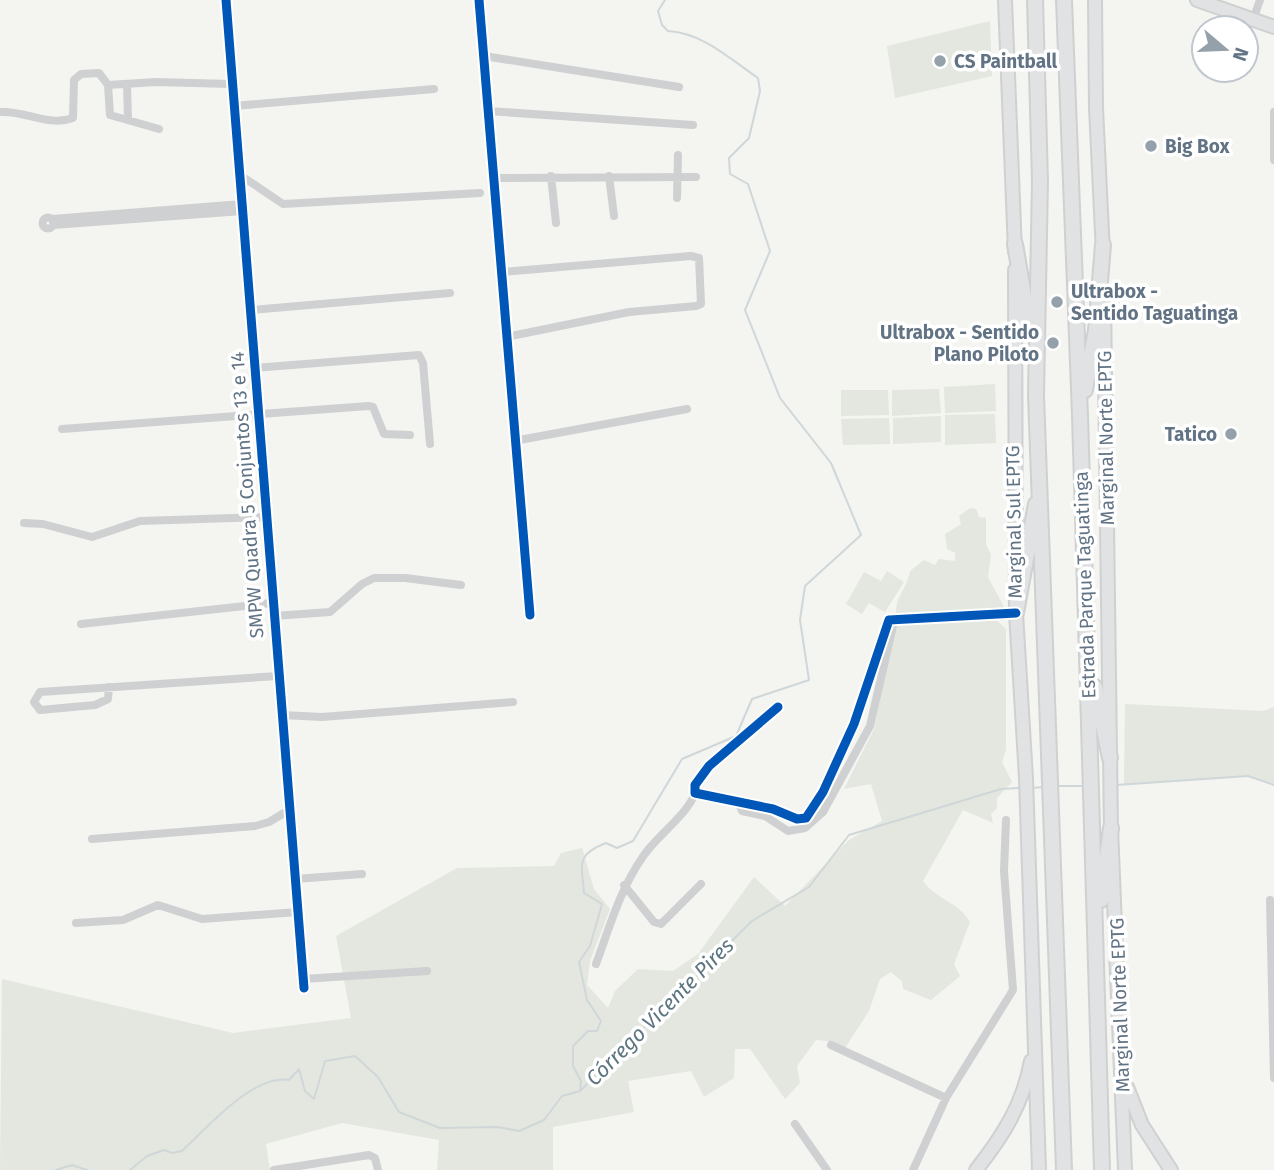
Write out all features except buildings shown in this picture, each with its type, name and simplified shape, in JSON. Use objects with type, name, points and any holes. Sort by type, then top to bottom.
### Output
[{"type":"highway","name":"Estrada Parque Taguatinga","points":[[1035,0],[1040,181],[1036,395],[1041,471],[1064,1170]]},
{"type":"highway","name":"Estrada Parque Taguatinga","points":[[1064,0],[1080,415],[1102,1170]]},
{"type":"highway","points":[[1015,243],[1027,306],[1036,395]]},
{"type":"highway","points":[[1080,415],[1096,330],[1103,245]]},
{"type":"highway","points":[[1016,613],[1041,471]]},
{"type":"highway","points":[[1086,627],[1110,758]]},
{"type":"highway","points":[[1095,943],[1111,828]]},
{"type":"main road","name":"Marginal Sul EPTG","points":[[1005,0],[1015,243],[1013,475],[1016,613],[1026,778],[1040,1170]]},
{"type":"main road","name":"Marginal Norte EPTG","points":[[1096,0],[1094,17],[1103,245],[1111,828],[1125,1170]]},
{"type":"main road","points":[[1197,0],[1229,4],[1244,14]]},
{"type":"main road","points":[[976,1170],[1005,1133],[1026,1088],[1035,1037]]},
{"type":"main road","points":[[1123,1070],[1134,1109],[1171,1170]]},
{"type":"street","name":"SMPW Quadra 5 Conjuntos 13 e 14","points":[[226,0],[267,517],[271,603],[303,983],[427,971]]},
{"type":"street","points":[[479,0],[530,615]]},
{"type":"street","points":[[484,56],[679,87]]},
{"type":"street","points":[[0,112],[18,112],[48,121],[66,121],[73,118],[73,84],[76,77],[99,73],[108,85],[110,115],[159,129]]},
{"type":"street","points":[[127,84],[128,119]]},
{"type":"street","points":[[108,85],[232,84]]},
{"type":"street","points":[[234,106],[434,89]]},
{"type":"street","points":[[488,111],[693,125]]},
{"type":"street","points":[[1274,112],[1274,160]]},
{"type":"street","points":[[677,198],[678,155]]},
{"type":"street","points":[[240,175],[283,204],[480,193]]},
{"type":"street","points":[[551,176],[556,223]]},
{"type":"street","points":[[609,176],[614,216]]},
{"type":"street","points":[[493,178],[696,177]]},
{"type":"street","points":[[53,222],[242,208]]},
{"type":"street","points":[[501,272],[691,256],[699,258],[701,304],[629,312],[506,337]]},
{"type":"street","points":[[250,310],[450,293]]},
{"type":"street","points":[[254,368],[418,355],[423,363],[430,444]]},
{"type":"street","points":[[62,429],[368,406],[373,407],[384,434],[410,435]]},
{"type":"street","points":[[514,441],[687,409]]},
{"type":"street","points":[[24,523],[43,524],[92,537],[140,521],[267,517]]},
{"type":"street","points":[[274,616],[330,611],[362,584],[374,578],[405,578],[461,585]]},
{"type":"street","points":[[81,624],[271,603]]},
{"type":"street","points":[[695,793],[773,809],[797,819],[809,815],[854,724],[886,624],[895,617],[1016,613]]},
{"type":"street","points":[[739,804],[742,811],[765,816],[788,831],[805,828],[823,812],[870,726],[895,617]]},
{"type":"street","points":[[109,687],[108,699],[96,705],[40,710],[34,702],[40,692],[109,687],[278,676]]},
{"type":"street","points":[[282,715],[322,718],[513,702]]},
{"type":"street","points":[[596,964],[624,885],[645,853],[690,804],[695,785],[709,766],[778,707]]},
{"type":"street","points":[[92,839],[256,826],[289,810]]},
{"type":"street","points":[[913,1170],[946,1098],[1013,990],[1004,871],[1006,820]]},
{"type":"street","points":[[295,879],[362,874]]},
{"type":"street","points":[[624,885],[654,922],[661,924],[701,884]]},
{"type":"street","points":[[1270,900],[1274,1078]]},
{"type":"street","points":[[76,923],[122,920],[158,905],[202,919],[298,912]]},
{"type":"street","points":[[831,1045],[946,1098]]},
{"type":"street","points":[[795,1124],[827,1170]]},
{"type":"street","points":[[274,1170],[321,1166],[369,1155],[375,1158],[378,1170]]},
{"type":"shaded area","name":"CS Paintball","points":[[990,21],[992,76],[895,98],[887,46]]},
{"type":"shaded area","points":[[995,384],[996,411],[945,413],[944,387]]},
{"type":"shaded area","points":[[939,389],[941,413],[892,416],[892,390]]},
{"type":"shaded area","points":[[841,390],[888,390],[889,415],[841,416]]},
{"type":"shaded area","points":[[995,414],[996,443],[945,445],[945,415]]},
{"type":"shaded area","points":[[941,416],[941,442],[893,444],[893,418]]},
{"type":"shaded area","points":[[889,418],[890,444],[843,445],[841,419]]},
{"type":"shaded area","points":[[970,508],[976,509],[979,517],[986,518],[986,545],[991,554],[988,577],[1004,607],[994,618],[1006,629],[1006,750],[1002,762],[1012,782],[997,798],[997,808],[991,814],[993,823],[963,810],[923,881],[960,910],[970,922],[954,964],[960,976],[931,1000],[903,989],[902,981],[891,972],[880,979],[869,1011],[845,1048],[816,1040],[797,1066],[800,1083],[785,1099],[750,1049],[735,1049],[734,1078],[704,1097],[691,1071],[628,1081],[634,1112],[553,1127],[553,1170],[437,1170],[439,1140],[342,1123],[266,1144],[270,1170],[0,1170],[2,979],[233,1033],[351,1018],[336,936],[457,868],[554,866],[561,853],[582,848],[594,889],[610,909],[590,961],[587,985],[608,1008],[615,991],[638,969],[673,971],[698,954],[754,877],[785,906],[849,840],[882,821],[871,784],[844,789],[874,729],[895,628],[897,603],[910,571],[924,560],[935,565],[939,559],[955,561],[955,553],[947,549],[945,534],[961,524],[959,516]]},
{"type":"shaded area","points":[[887,571],[904,582],[885,612],[869,603],[862,614],[846,604],[864,572],[881,581]]},
{"type":"shaded area","points":[[1125,704],[1263,711],[1274,707],[1274,785],[1248,776],[1124,785]]},
{"type":"waterway","points":[[580,1091],[581,1081],[573,1066],[573,1046],[588,1031],[597,1031],[601,1021],[587,1000],[579,962],[590,946],[602,904],[584,893],[582,868],[585,856],[606,843],[617,848],[633,841],[682,759],[736,736],[752,699],[809,680],[800,620],[805,586],[861,535],[831,463],[780,398],[745,310],[770,251],[748,184],[730,174],[729,158],[749,138],[760,91],[758,78],[704,42],[668,31],[662,25],[658,11],[665,0]]},
{"type":"waterway","name":"Córrego Vicente Pires","points":[[1116,785],[1248,776],[1274,785]]},
{"type":"waterway","name":"Córrego Vicente Pires","points":[[1057,786],[1086,786]]},
{"type":"waterway","name":"Córrego Vicente Pires","points":[[1032,788],[1044,787]]},
{"type":"waterway","name":"Córrego Vicente Pires","points":[[130,1170],[147,1156],[164,1150],[172,1153],[182,1151],[217,1117],[246,1094],[275,1080],[289,1080],[299,1069],[305,1091],[314,1099],[325,1061],[355,1056],[378,1077],[399,1112],[440,1128],[498,1127],[519,1131],[544,1120],[562,1096],[580,1091],[752,921],[809,887],[849,835],[1001,789],[1020,788]]},
{"type":"waterway","name":"Córrego Vicente Pires","points":[[56,1170],[72,1165],[87,1170]]},
{"type":"cycle path","points":[[226,0],[304,988]]},
{"type":"cycle path","points":[[479,0],[530,615]]},
{"type":"cycle path","points":[[778,707],[709,766],[695,785],[695,793],[773,809],[797,819],[806,818],[823,792],[854,724],[889,620],[1016,613]]},
{"type":"place","name":"CS Paintball","points":[[940,61]]},
{"type":"place","name":"Big Box","points":[[1151,146]]},
{"type":"place","name":"Ultrabox - Sentido Taguatinga","points":[[1057,302]]},
{"type":"place","name":"Ultrabox - Sentido Plano Piloto","points":[[1053,343]]},
{"type":"place","name":"Tatico","points":[[1231,434]]}]
